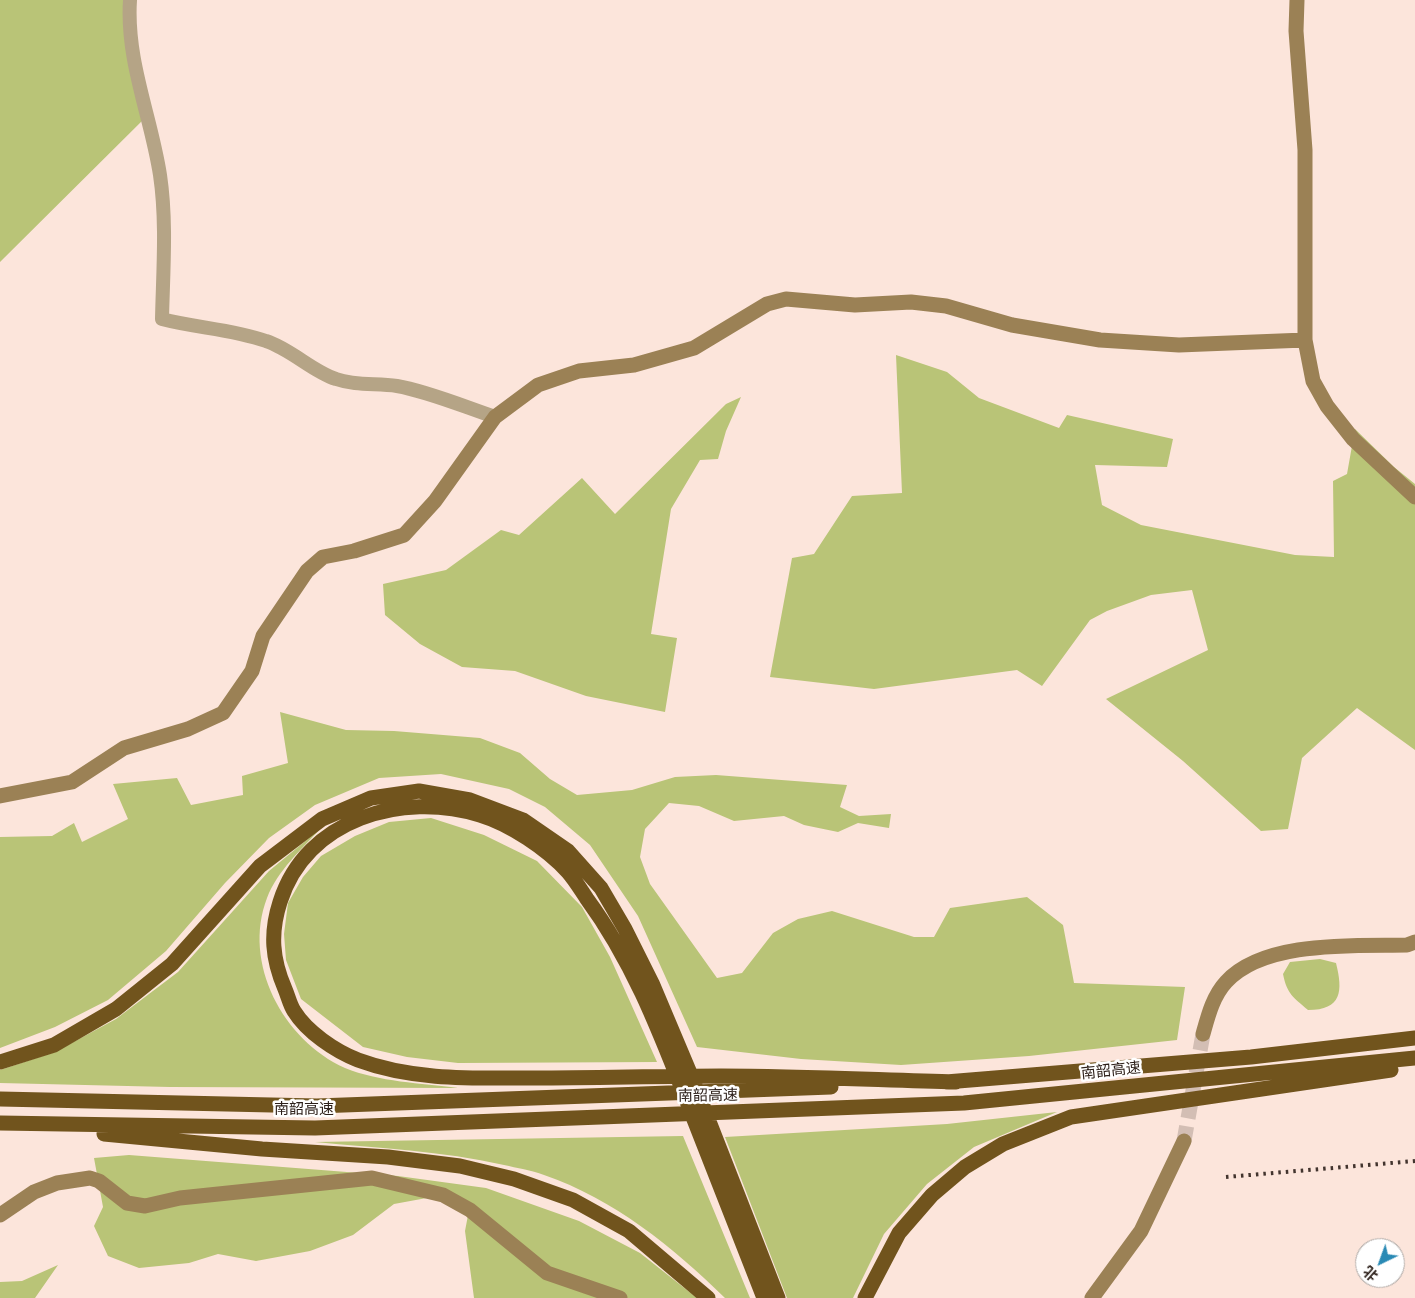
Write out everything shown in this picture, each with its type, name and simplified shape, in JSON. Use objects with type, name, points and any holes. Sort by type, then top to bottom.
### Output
[{"type":"highway","points":[[0,1062],[54,1045],[116,1009],[172,964],[260,866],[322,819],[370,798],[419,791],[470,800],[523,820],[568,852],[601,888],[625,929],[656,991],[778,1298]]},
{"type":"highway","points":[[764,1298],[652,1013],[626,957],[568,872],[528,838],[481,816],[438,808],[389,810],[352,822],[320,839],[297,864],[284,886],[274,921],[275,966],[294,1012],[322,1040],[356,1059],[401,1072],[460,1079],[653,1085],[721,1076],[956,1082]]},
{"type":"highway","name":"南韶高速","points":[[0,1099],[317,1106],[653,1085],[724,1092],[956,1082],[1251,1057],[1415,1038]]},
{"type":"highway","name":"南韶高速","points":[[0,1123],[315,1128],[964,1104],[1415,1058]]},
{"type":"highway","points":[[865,1298],[899,1232],[932,1194],[965,1167],[1003,1144],[1071,1117],[1415,1066]]},
{"type":"highway","points":[[0,1123],[262,1149],[388,1158],[460,1166],[514,1180],[573,1200],[630,1231],[708,1298]]},
{"type":"street","points":[[130,0],[132,60],[160,176],[163,229],[162,319],[181,324],[218,329],[267,341],[297,355],[335,379],[359,384],[397,386],[495,417]]},
{"type":"street","points":[[1297,0],[1296,31],[1305,150],[1305,340],[1313,381],[1327,406],[1353,439],[1415,498]]},
{"type":"street","points":[[0,796],[72,782],[124,748],[188,729],[223,713],[252,671],[263,636],[307,571],[323,557],[354,551],[404,535],[435,501],[495,417],[538,385],[579,371],[634,365],[694,348],[766,304],[786,299],[855,305],[911,302],[946,306],[1012,325],[1100,340],[1179,345],[1305,340]]},
{"type":"street","points":[[1203,1034],[1209,1013],[1227,982],[1243,968],[1264,957],[1288,950],[1407,945],[1415,942]]},
{"type":"street","points":[[1092,1298],[1141,1231],[1184,1141]]},
{"type":"street","points":[[0,1216],[34,1192],[57,1183],[90,1178],[99,1181],[127,1203],[145,1206],[180,1198],[372,1178],[443,1195],[470,1210],[547,1272],[620,1298]]},
{"type":"green space","points":[[0,0],[130,0],[147,116],[0,262]]},
{"type":"green space","points":[[896,355],[947,372],[979,398],[1059,428],[1067,415],[1173,439],[1167,467],[1095,465],[1102,505],[1141,525],[1295,555],[1334,557],[1333,481],[1347,474],[1355,429],[1394,467],[1415,484],[1415,750],[1357,708],[1302,758],[1288,829],[1261,831],[1183,761],[1106,699],[1208,650],[1192,590],[1151,595],[1107,611],[1090,620],[1042,686],[1017,670],[874,689],[770,677],[792,558],[814,554],[852,496],[902,493]]},
{"type":"green space","points":[[741,397],[726,431],[718,459],[700,460],[671,509],[651,634],[677,638],[665,712],[586,696],[515,671],[462,667],[420,644],[385,615],[383,584],[446,570],[501,530],[519,535],[582,478],[615,514],[726,404]]},
{"type":"green space","points":[[280,712],[346,730],[394,731],[480,738],[520,753],[550,779],[577,795],[632,790],[675,777],[716,775],[847,785],[840,807],[859,816],[891,814],[889,828],[858,823],[838,832],[804,825],[784,816],[734,821],[699,806],[669,803],[645,829],[640,857],[650,884],[717,978],[742,973],[773,933],[798,919],[832,911],[914,937],[934,937],[950,908],[1027,897],[1063,925],[1074,983],[1185,987],[1177,1040],[1029,1056],[901,1065],[801,1059],[697,1047],[638,916],[590,845],[545,807],[509,789],[441,774],[379,778],[315,805],[269,838],[225,883],[166,951],[108,1000],[55,1027],[0,1048],[0,837],[52,836],[74,823],[82,842],[128,819],[113,784],[177,778],[191,805],[243,795],[242,776],[288,763]]},
{"type":"green space","points":[[431,818],[484,835],[537,861],[582,907],[610,957],[657,1062],[458,1063],[407,1057],[363,1047],[301,999],[286,960],[284,934],[288,903],[303,877],[321,856],[355,836],[389,822]]},
{"type":"green space","points":[[320,829],[277,878],[267,898],[261,923],[260,948],[264,973],[273,997],[286,1019],[303,1039],[323,1055],[345,1068],[386,1079],[458,1088],[170,1087],[0,1083],[0,1070],[55,1052],[116,1019],[178,972],[269,871]]},
{"type":"green space","points":[[1320,959],[1336,963],[1339,990],[1334,1003],[1328,1007],[1308,1010],[1291,995],[1283,974],[1290,962]]},
{"type":"green space","points":[[1057,1112],[974,1147],[927,1184],[884,1234],[853,1298],[787,1298],[725,1137],[947,1124]]},
{"type":"green space","points":[[683,1136],[750,1298],[725,1298],[685,1261],[641,1226],[594,1197],[544,1175],[524,1169],[457,1156],[315,1142]]},
{"type":"green space","points":[[129,1155],[398,1176],[486,1188],[579,1221],[640,1253],[697,1298],[474,1298],[465,1231],[469,1210],[443,1195],[394,1204],[353,1235],[310,1251],[256,1261],[218,1254],[189,1263],[139,1268],[108,1256],[94,1226],[103,1207],[94,1158]]},
{"type":"green space","points":[[58,1265],[35,1298],[0,1298],[0,1282],[22,1281]]},
{"type":"tunnel","points":[[1184,1141],[1203,1034]]},
{"type":"railway","points":[[1226,1177],[1415,1161]]}]
